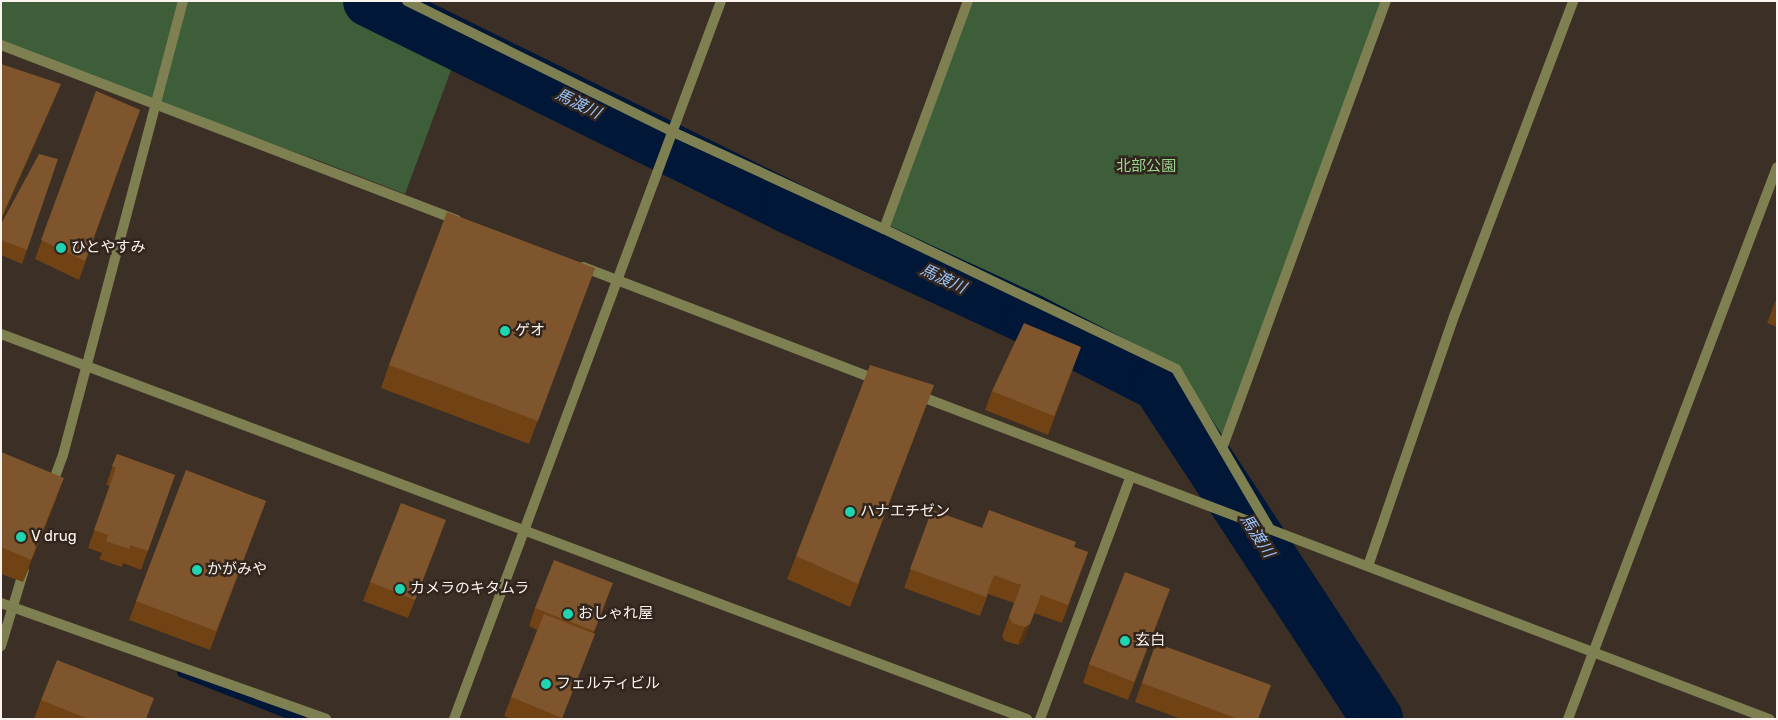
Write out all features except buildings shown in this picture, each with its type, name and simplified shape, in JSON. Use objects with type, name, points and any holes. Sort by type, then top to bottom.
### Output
[{"type":"street","points":[[48,499],[62,455],[183,1]]},
{"type":"street","points":[[407,1],[673,132],[884,229],[1176,369],[1223,446],[1270,529]]},
{"type":"street","points":[[454,719],[526,530],[721,1]]},
{"type":"street","points":[[884,229],[968,1]]},
{"type":"street","points":[[1223,446],[1386,1]]},
{"type":"street","points":[[1368,566],[1455,314],[1573,1]]},
{"type":"street","points":[[1,45],[471,225]]},
{"type":"street","points":[[1568,719],[1777,167]]},
{"type":"street","points":[[571,262],[887,384]]},
{"type":"street","points":[[1,334],[1027,719]]},
{"type":"street","points":[[906,391],[1130,478],[1270,529],[1769,719]]},
{"type":"street","points":[[1040,719],[1130,478]]},
{"type":"street","points":[[1,646],[27,562]]},
{"type":"street","points":[[1,602],[326,719]]},
{"type":"green space","points":[[1,1],[356,1],[457,54],[405,194],[320,161],[156,104],[1,43]]},
{"type":"green space","name":"北部公園","points":[[973,1],[1386,1],[1222,441],[1178,367],[890,226]]},
{"type":"waterway","name":"馬渡川","points":[[369,1],[787,207],[1031,320],[1158,385],[1377,719]]},
{"type":"waterway","points":[[181,672],[301,719]]},
{"type":"place","name":"ひとやすみ","points":[[61,248]]},
{"type":"place","name":"ゲオ","points":[[505,331]]},
{"type":"place","name":"ハナエチゼン","points":[[850,512]]},
{"type":"place","name":"V drug","points":[[21,537]]},
{"type":"place","name":"かがみや","points":[[197,570]]},
{"type":"place","name":"カメラのキタムラ","points":[[400,589]]},
{"type":"place","name":"おしゃれ屋","points":[[568,614]]},
{"type":"place","name":"玄白","points":[[1125,641]]},
{"type":"place","name":"フェルティビル","points":[[546,684]]}]
